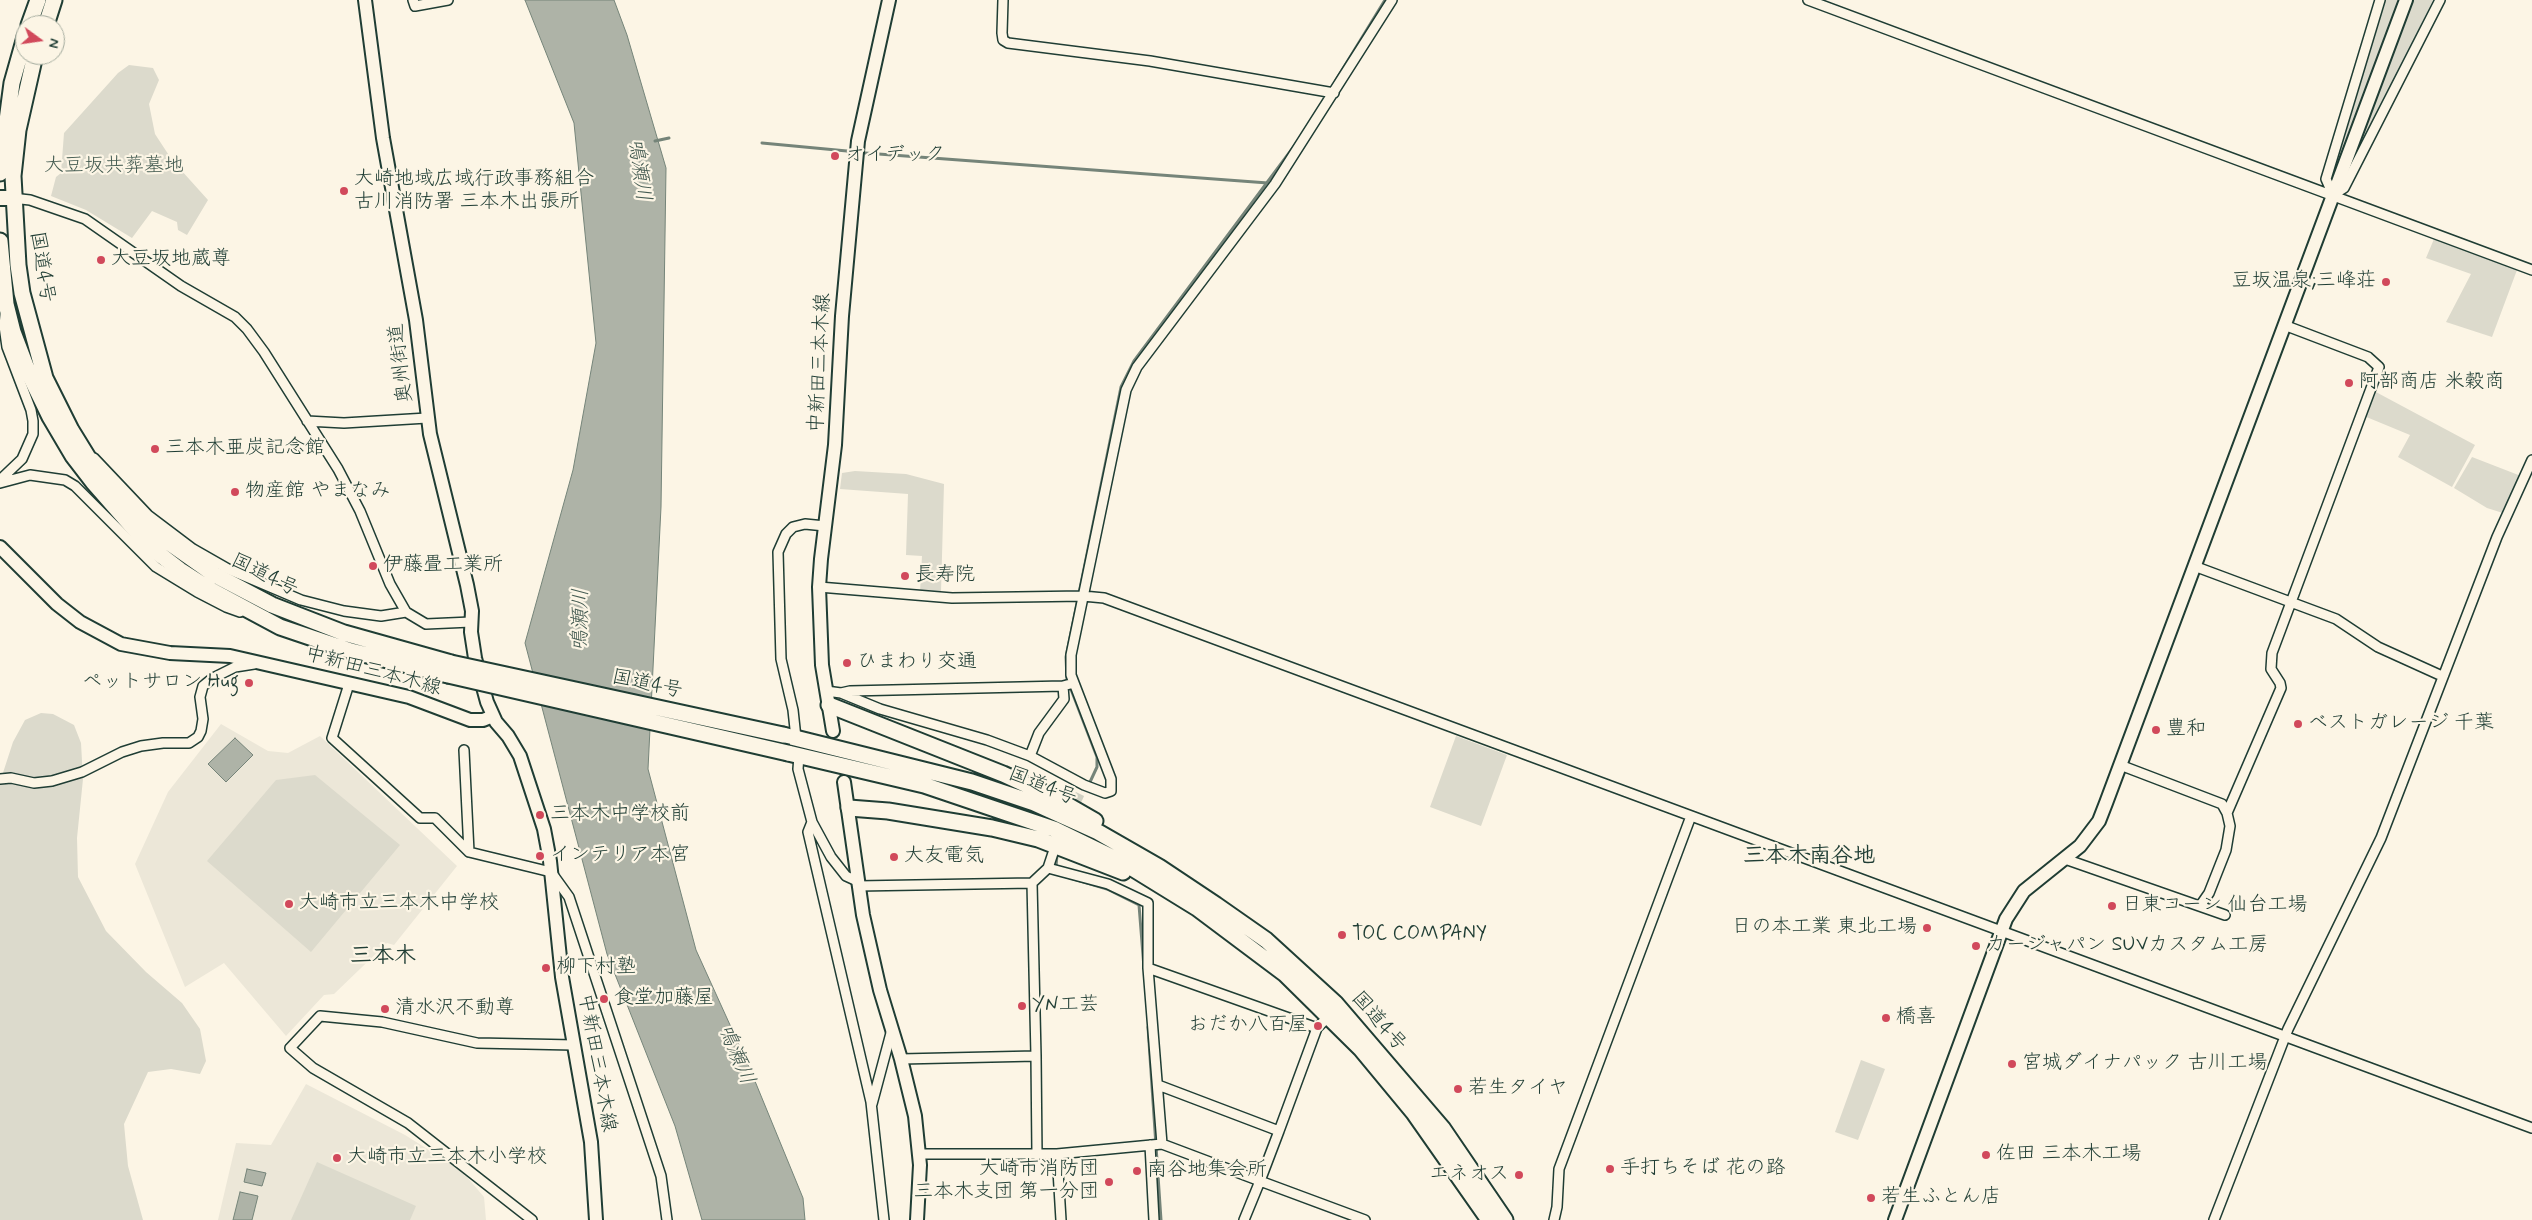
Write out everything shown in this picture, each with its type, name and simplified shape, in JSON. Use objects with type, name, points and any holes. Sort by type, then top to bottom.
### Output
[{"type":"highway","points":[[33,15],[38,0]]},
{"type":"highway","points":[[49,15],[54,0]]},
{"type":"highway","points":[[0,173],[11,91],[18,65]]},
{"type":"highway","name":"国道4号","points":[[33,65],[18,130],[6,198],[22,293],[33,338],[45,378],[82,448],[108,487],[154,532],[215,575],[272,605],[344,633],[450,669],[924,785],[1020,817],[1090,845],[1167,889],[1255,950],[1285,974],[1330,1015],[1397,1090],[1489,1220]]},
{"type":"highway","name":"国道4号","points":[[0,240],[6,304],[13,332],[29,374],[50,417],[92,482],[150,547],[180,570],[262,618],[311,639],[450,669],[790,736],[972,782],[1034,804],[1098,832],[1159,866],[1266,940],[1330,997],[1386,1060],[1442,1129],[1505,1220]]},
{"type":"highway","points":[[827,698],[1055,798],[1162,860],[1216,905]]},
{"type":"highway","points":[[848,808],[888,811],[992,828],[1038,839],[1167,889]]},
{"type":"main road","name":"奥州街道","points":[[365,0],[382,138],[411,286],[427,418],[446,506],[467,585],[475,658],[493,716]]},
{"type":"main road","name":"中新田三本木線","points":[[834,731],[822,665],[819,587],[835,446],[842,316],[858,140],[889,0]]},
{"type":"main road","points":[[1895,1220],[2001,932],[2024,891],[2080,846],[2098,821],[2406,0]]},
{"type":"main road","name":"中新田三本木線","points":[[0,547],[57,604],[80,622],[108,638],[144,650],[230,656],[267,664],[409,697],[470,720],[483,720],[493,716],[520,756],[544,830],[551,872],[562,977],[591,1142],[596,1220]]},
{"type":"main road","points":[[844,782],[858,884],[870,949],[916,1116],[919,1154],[916,1220]]},
{"type":"street","points":[[413,0],[415,6],[448,0]]},
{"type":"street","points":[[1003,0],[1002,33],[1003,40],[1008,43],[1150,61],[1330,92]]},
{"type":"street","points":[[1030,756],[1039,733],[1064,699],[1069,685],[1079,596],[1121,406],[1132,376],[1275,184],[1330,92],[1392,0]]},
{"type":"street","points":[[1808,0],[2532,270]]},
{"type":"street","points":[[2333,195],[2326,179],[2380,0]]},
{"type":"street","points":[[2333,195],[2344,188],[2440,0]]},
{"type":"street","points":[[6,198],[30,200],[85,219],[181,286],[235,317],[258,345],[308,421],[350,491],[383,570],[406,612],[426,624],[471,622]]},
{"type":"street","points":[[0,481],[22,459],[32,434],[33,421],[31,410],[7,347],[4,326],[6,304]]},
{"type":"street","points":[[2227,813],[2280,688],[2270,662],[2290,602],[2379,367],[2368,357],[2284,325]]},
{"type":"street","points":[[308,421],[344,423],[427,418]]},
{"type":"street","points":[[82,448],[148,515],[193,549],[228,569],[300,600],[344,611],[381,616],[406,612]]},
{"type":"street","points":[[2214,1220],[2285,1036],[2381,838],[2497,537],[2532,460]]},
{"type":"street","points":[[0,481],[30,474],[65,480],[75,486],[156,567],[226,608],[262,618]]},
{"type":"street","points":[[790,736],[793,710],[781,659],[778,552],[786,534],[794,527],[805,524],[825,526]]},
{"type":"street","points":[[2194,566],[2336,619],[2378,647],[2442,676]]},
{"type":"street","points":[[819,587],[952,598],[1079,596],[1104,598],[2532,1128]]},
{"type":"street","points":[[0,780],[11,778],[34,784],[52,781],[82,772],[122,752],[141,746],[163,742],[189,743],[198,737],[201,730],[203,719],[200,697],[207,682],[245,664],[267,664]]},
{"type":"street","points":[[349,684],[332,738],[420,818],[435,818],[469,852],[551,872],[569,897],[661,1176],[667,1220]]},
{"type":"street","points":[[827,698],[841,693],[1069,685]]},
{"type":"street","points":[[841,693],[880,709],[988,740],[1030,756],[1084,785],[1105,793],[1111,791],[1113,786],[1104,758],[1069,685]]},
{"type":"street","points":[[464,750],[469,852]]},
{"type":"street","points":[[794,754],[812,822],[831,857],[846,876],[858,884],[1032,883],[1048,868],[1053,853]]},
{"type":"street","points":[[2120,765],[2222,804],[2227,813],[2230,826],[2226,850],[2209,893],[2200,906]]},
{"type":"street","points":[[1080,794],[1084,785]]},
{"type":"street","points":[[1554,1220],[1557,1207],[1559,1169],[1690,816]]},
{"type":"street","points":[[812,822],[808,832],[872,1107],[884,1220]]},
{"type":"street","points":[[2064,859],[2225,915]]},
{"type":"street","points":[[1048,868],[1108,884],[1148,903],[1148,968],[1158,1084],[1154,1220]]},
{"type":"street","points":[[1032,883],[1037,1155]]},
{"type":"street","points":[[1148,968],[1317,1028]]},
{"type":"street","points":[[1244,1220],[1317,1028],[1330,1015]]},
{"type":"street","points":[[532,1220],[408,1123],[313,1068],[290,1048],[320,1016],[382,1022],[477,1043],[574,1045]]},
{"type":"street","points":[[872,1107],[892,1033]]},
{"type":"street","points":[[901,1059],[1036,1056]]},
{"type":"street","points":[[1158,1084],[1279,1131]]},
{"type":"street","points":[[919,1154],[1037,1155],[1156,1145],[1365,1220]]},
{"type":"street","points":[[1057,1154],[1061,1220]]},
{"type":"shaded area","name":"大崎市立三本木中学校","points":[[221,724],[268,751],[288,753],[320,736],[457,866],[394,945],[387,943],[334,994],[324,995],[286,1036],[224,963],[185,987],[135,864],[168,792]]},
{"type":"shaded area","name":"大崎市立三本木小学校","points":[[306,1084],[405,1135],[461,1170],[484,1197],[486,1220],[218,1220],[236,1143],[271,1145]]},
{"type":"green space","points":[[2382,0],[2399,0],[2336,172],[2334,172]]},
{"type":"green space","points":[[2412,0],[2433,0],[2344,183]]},
{"type":"green space","name":"大豆坂共葬墓地","points":[[129,65],[153,68],[159,80],[149,104],[155,134],[172,160],[208,200],[187,235],[178,230],[177,222],[152,211],[132,238],[86,210],[51,196],[56,177],[61,173],[64,133],[118,73]]},
{"type":"green space","points":[[2434,239],[2517,270],[2492,337],[2446,322],[2471,274],[2426,258]]},
{"type":"green space","points":[[2374,391],[2475,445],[2452,487],[2398,457],[2410,435],[2364,416]]},
{"type":"green space","points":[[2472,457],[2521,476],[2506,514],[2487,508],[2454,488]]},
{"type":"green space","points":[[855,471],[906,474],[944,484],[941,592],[920,592],[922,556],[906,555],[908,494],[840,489],[842,473]]},
{"type":"green space","points":[[41,713],[53,714],[74,725],[81,743],[83,779],[77,838],[78,877],[106,931],[146,972],[182,1003],[200,1029],[206,1061],[200,1074],[171,1069],[148,1072],[124,1124],[128,1166],[143,1220],[0,1220],[0,782],[13,742],[25,720]]},
{"type":"green space","points":[[1456,736],[1507,755],[1481,826],[1430,807]]},
{"type":"green space","points":[[315,775],[400,845],[311,952],[207,861],[276,780]]},
{"type":"green space","points":[[1861,1060],[1885,1069],[1858,1140],[1835,1132]]},
{"type":"green space","points":[[317,1162],[416,1206],[410,1220],[291,1220]]},
{"type":"water","name":"鳴瀬川","points":[[525,0],[614,0],[627,35],[666,168],[661,507],[648,769],[696,950],[750,1069],[803,1198],[805,1220],[702,1220],[675,1126],[607,954],[525,643],[573,470],[596,343],[574,123]]},
{"type":"water","points":[[235,738],[253,755],[226,782],[208,764]]},
{"type":"water","points":[[247,1169],[266,1173],[262,1186],[244,1182]]},
{"type":"water","points":[[240,1192],[258,1196],[252,1220],[233,1220]]},
{"type":"waterway","points":[[1336,80],[1385,0]]},
{"type":"waterway","name":"鳴瀬川","points":[[655,141],[669,138]]},
{"type":"waterway","points":[[1090,782],[1097,767],[1097,757],[1067,679],[1066,657],[1121,387],[1134,361],[1298,141]]},
{"type":"waterway","points":[[762,143],[847,151]]},
{"type":"waterway","points":[[865,153],[1268,183]]},
{"type":"waterway","points":[[1056,866],[1057,855]]},
{"type":"waterway","points":[[1057,874],[1107,889],[1139,905],[1144,968]]},
{"type":"waterway","points":[[1148,1027],[1161,1220]]},
{"type":"tunnel","points":[[1060,837],[1080,794]]},
{"type":"place","name":"オイデック","points":[[835,156]]},
{"type":"place","name":"大崎地域広域行政事務組合 古川消防署 三本木出張所","points":[[344,191]]},
{"type":"place","name":"大豆坂地蔵尊","points":[[101,260]]},
{"type":"place","name":"豆坂温泉;三峰荘","points":[[2386,282]]},
{"type":"place","name":"阿部商店 米穀商","points":[[2349,383]]},
{"type":"place","name":"三本木亜炭記念館","points":[[155,449]]},
{"type":"place","name":"物産館 やまなみ","points":[[235,492]]},
{"type":"place","name":"伊藤畳工業所","points":[[373,566]]},
{"type":"place","name":"長寿院","points":[[905,576]]},
{"type":"place","name":"ひまわり交通","points":[[847,663]]},
{"type":"place","name":"ペットサロン Hug","points":[[249,683]]},
{"type":"place","name":"ベストガレージ 千葉","points":[[2298,724]]},
{"type":"place","name":"豊和","points":[[2156,730]]},
{"type":"place","name":"三本木中学校前","points":[[540,815]]},
{"type":"place","name":"インテリア本宮","points":[[540,856]]},
{"type":"place","name":"大友電気","points":[[894,857]]},
{"type":"place","name":"大崎市立三本木中学校","points":[[289,904]]},
{"type":"place","name":"日東コーン 仙台工場","points":[[2112,906]]},
{"type":"place","name":"日の本工業 東北工場","points":[[1927,928]]},
{"type":"place","name":"TOC COMPANY","points":[[1342,935]]},
{"type":"place","name":"カージャパン SUVカスタム工房","points":[[1976,946]]},
{"type":"place","name":"柳下村塾","points":[[546,968]]},
{"type":"place","name":"食堂加藤屋","points":[[604,999]]},
{"type":"place","name":"YN工芸","points":[[1022,1006]]},
{"type":"place","name":"清水沢不動尊","points":[[385,1009]]},
{"type":"place","name":"橋喜","points":[[1886,1018]]},
{"type":"place","name":"おだか八百屋","points":[[1318,1026]]},
{"type":"place","name":"宮城ダイナパック 古川工場","points":[[2012,1064]]},
{"type":"place","name":"若生タイヤ","points":[[1458,1089]]},
{"type":"place","name":"佐田 三本木工場","points":[[1986,1155]]},
{"type":"place","name":"大崎市立三本木小学校","points":[[337,1158]]},
{"type":"place","name":"手打ちそば 花の路","points":[[1610,1169]]},
{"type":"place","name":"南谷地集会所","points":[[1137,1171]]},
{"type":"place","name":"エネオス","points":[[1519,1175]]},
{"type":"place","name":"大崎市消防団 三本木支団 第一分団","points":[[1109,1182]]},
{"type":"place","name":"若生ふとん店","points":[[1871,1198]]},
{"type":"district","name":"三本木南谷地","points":[[1809,857]]},
{"type":"district","name":"三本木","points":[[383,957]]}]
